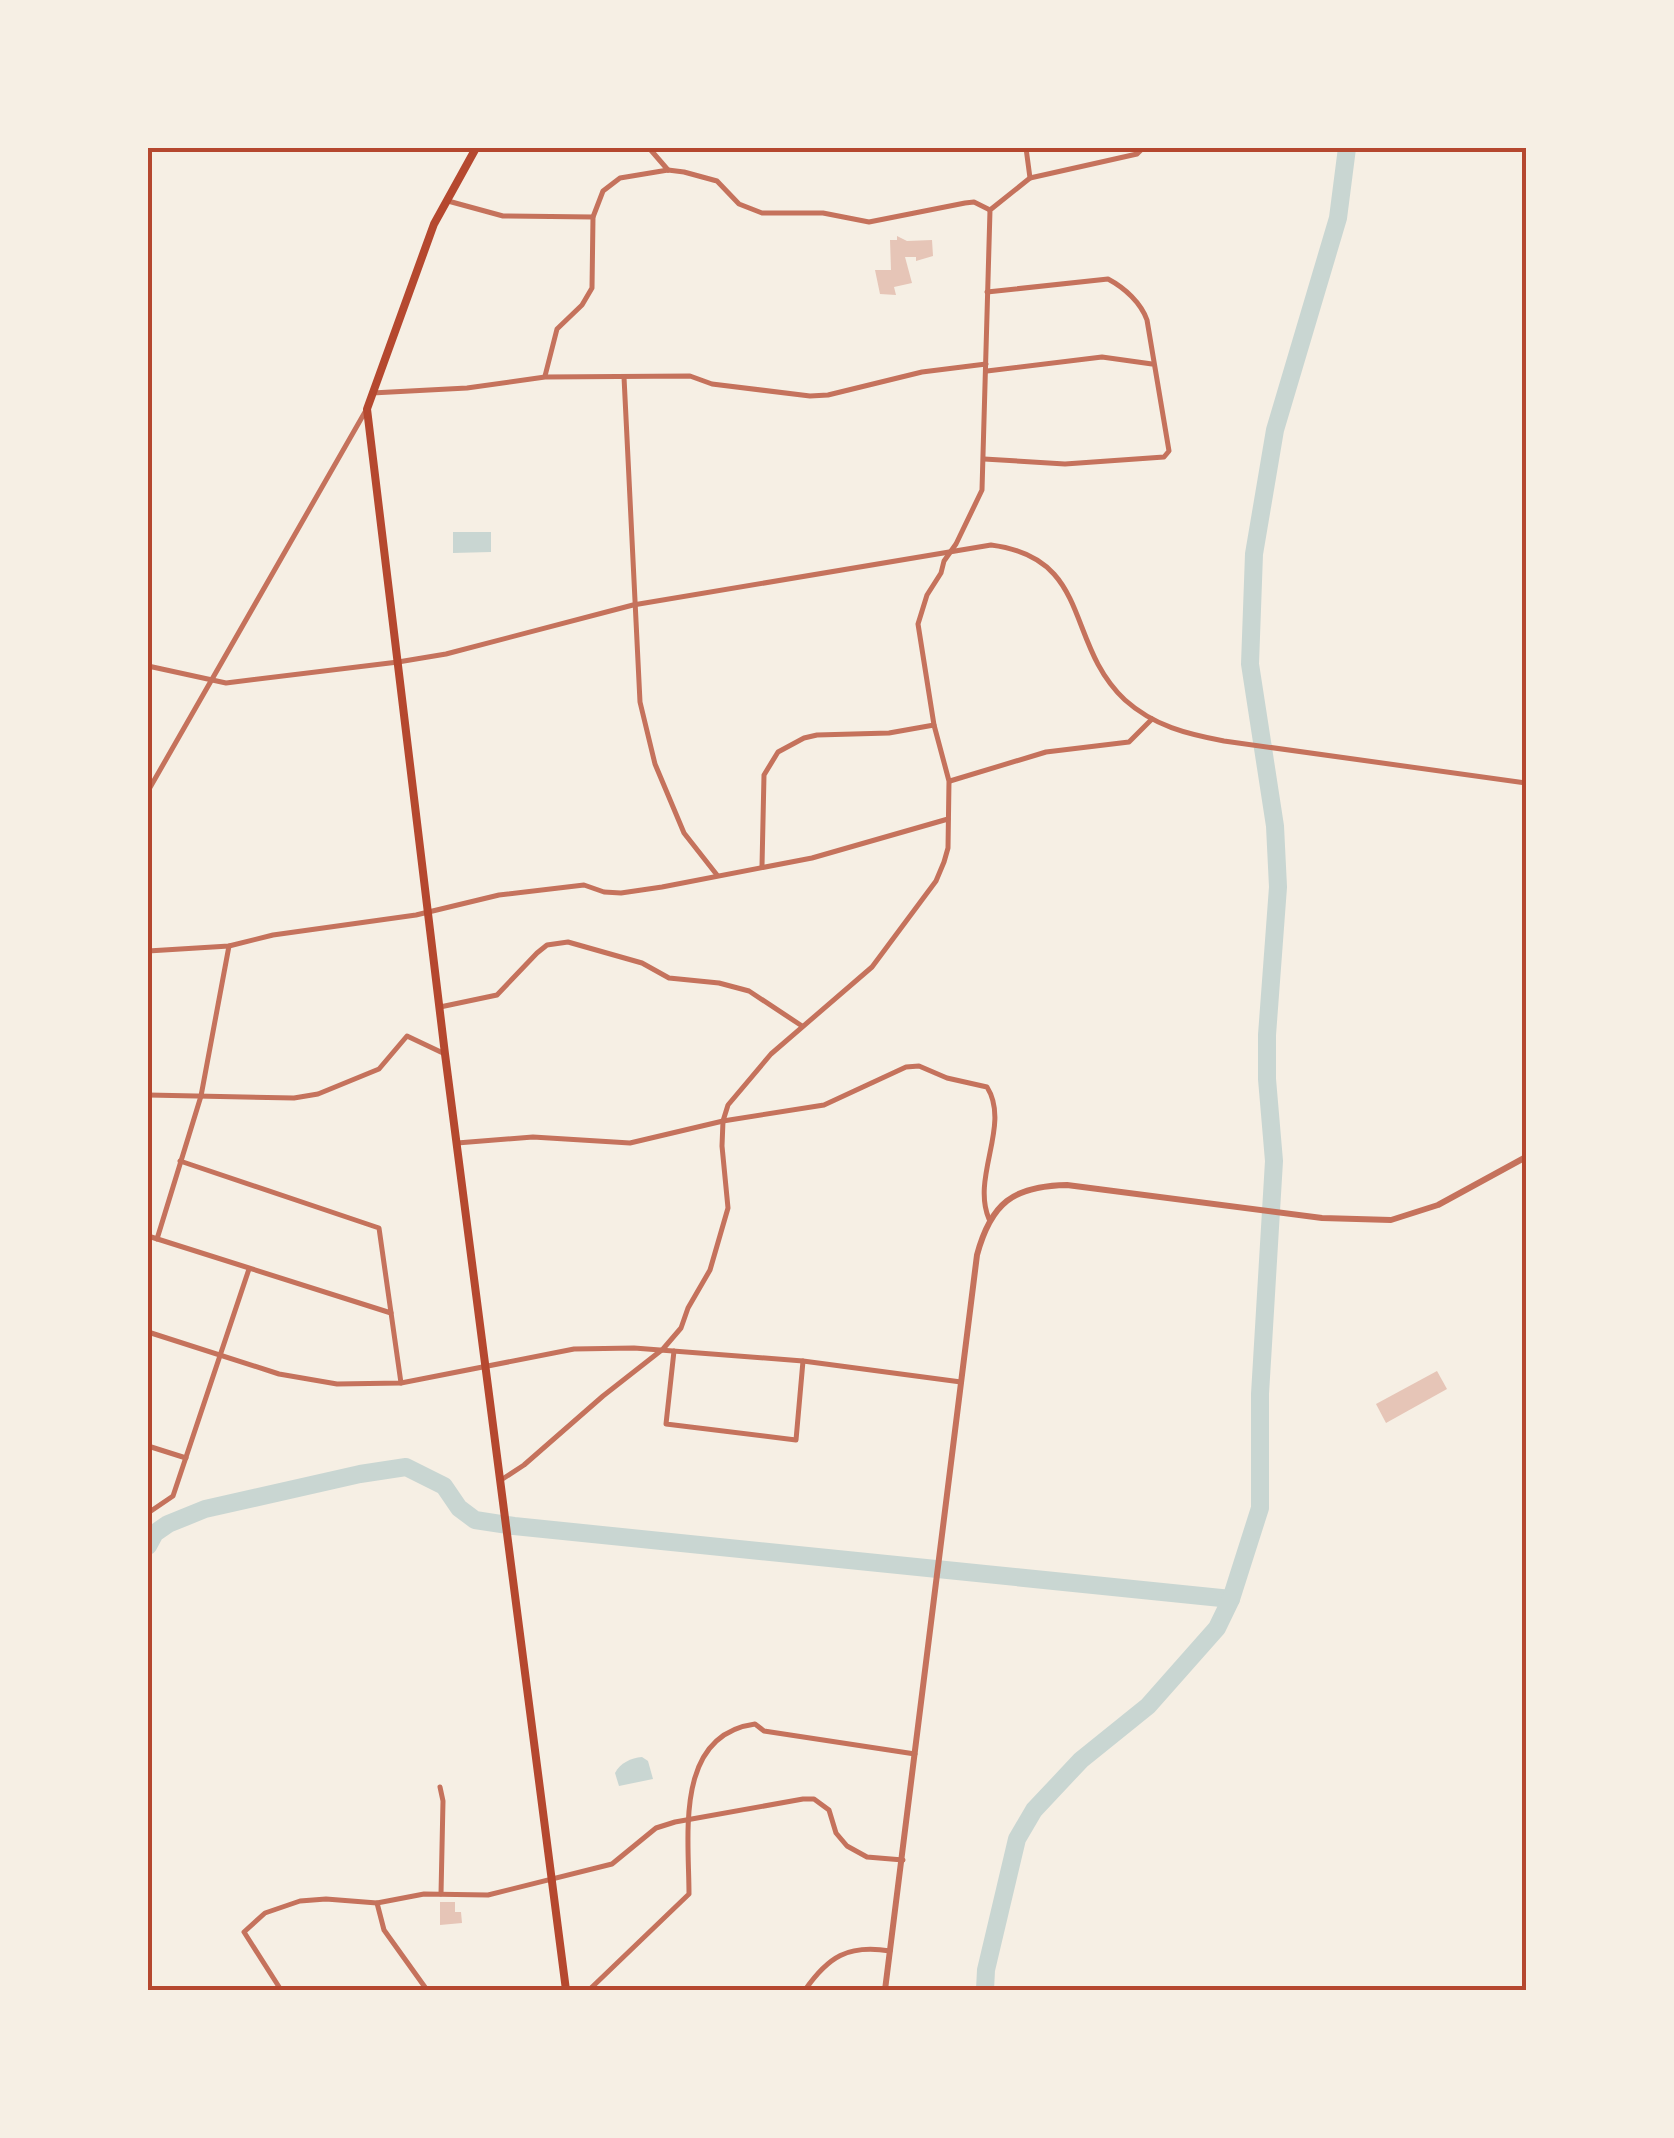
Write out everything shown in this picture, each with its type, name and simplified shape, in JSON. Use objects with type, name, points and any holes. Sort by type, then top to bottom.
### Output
[{"type":"main road","points":[[476,148],[446,200],[367,408],[427,912],[566,1990]]},
{"type":"street","points":[[649,148],[668,170]]},
{"type":"street","points":[[1026,148],[1030,178]]},
{"type":"street","points":[[501,1480],[524,1466],[662,1349],[681,1328],[710,1270],[728,1208],[722,1146],[728,1105],[741,1086],[802,1026],[872,966],[936,881],[948,848],[949,781],[934,725],[918,624],[927,594],[978,500],[984,459],[990,210],[1030,178],[1137,154],[1143,148]]},
{"type":"street","points":[[545,377],[557,329],[582,305],[592,288],[593,217],[611,183],[668,170],[716,181],[739,204],[762,213],[823,213],[869,222],[974,202],[990,210]]},
{"type":"street","points":[[446,200],[503,216],[593,217]]},
{"type":"street","points":[[984,459],[1065,464],[1164,457],[1168,452],[1144,312],[1122,288],[1108,279],[987,292]]},
{"type":"street","points":[[372,393],[468,388],[545,377],[690,376],[712,384],[810,396],[922,372],[1102,357],[1152,364]]},
{"type":"street","points":[[624,377],[640,702],[655,764],[684,833],[718,876]]},
{"type":"street","points":[[148,791],[367,408]]},
{"type":"street","points":[[148,666],[226,683],[398,662],[446,654],[633,605],[991,544],[1011,547],[1045,564],[1069,593],[1102,672],[1125,700],[1152,719],[1187,735],[1526,783]]},
{"type":"street","points":[[949,781],[1046,752],[1130,742],[1152,719]]},
{"type":"street","points":[[762,866],[764,775],[778,752],[817,735],[889,733],[934,725]]},
{"type":"street","points":[[148,951],[229,946],[272,935],[427,912],[533,891],[584,885],[622,893],[812,858],[948,819]]},
{"type":"street","points":[[440,1007],[497,995],[547,945],[568,942],[642,963],[669,978],[749,991],[802,1026]]},
{"type":"street","points":[[157,1239],[201,1096],[229,946]]},
{"type":"street","points":[[148,1095],[294,1098],[318,1094],[379,1069],[407,1036],[445,1054]]},
{"type":"street","points":[[457,1143],[533,1137],[630,1144],[723,1120],[824,1105],[906,1067],[919,1066],[947,1078],[986,1087],[994,1101],[982,1198],[988,1219]]},
{"type":"street","points":[[885,1990],[977,1255],[988,1219],[1017,1194],[1053,1185],[1366,1221],[1415,1214],[1526,1158]]},
{"type":"street","points":[[180,1160],[379,1228],[401,1383]]},
{"type":"street","points":[[148,1236],[391,1314]]},
{"type":"street","points":[[148,1513],[174,1496],[249,1269]]},
{"type":"street","points":[[148,1332],[312,1382],[362,1386],[401,1383],[574,1349],[662,1349],[803,1361],[961,1382]]},
{"type":"street","points":[[674,1351],[666,1424],[796,1440],[803,1361]]},
{"type":"street","points":[[148,1446],[186,1458]]},
{"type":"street","points":[[589,1990],[689,1894],[689,1796],[698,1767],[714,1746],[744,1726],[755,1724],[764,1731],[914,1754]]},
{"type":"street","points":[[440,1786],[444,1801],[440,1894]]},
{"type":"street","points":[[281,1990],[244,1932],[265,1913],[300,1901],[326,1898],[376,1903],[440,1894],[488,1896],[612,1864],[656,1828],[767,1803],[814,1800],[829,1810],[836,1833],[847,1846],[867,1857],[902,1860]]},
{"type":"street","points":[[376,1903],[384,1930],[427,1990]]},
{"type":"street","points":[[805,1990],[832,1958],[854,1951],[890,1952]]},
{"type":"shaded area","points":[[453,532],[491,532],[491,552],[453,553]]},
{"type":"shaded area","points":[[642,1757],[648,1761],[653,1779],[619,1786],[617,1769]]},
{"type":"building","points":[[897,236],[907,241],[932,240],[933,256],[916,261],[916,257],[905,257],[912,283],[894,287],[896,295],[880,294],[875,270],[891,270],[890,240],[897,240]]},
{"type":"building","points":[[1437,1371],[1447,1389],[1386,1423],[1376,1404]]},
{"type":"building","points":[[440,1902],[455,1902],[455,1912],[461,1912],[462,1923],[440,1925]]},
{"type":"waterway","points":[[985,1990],[986,1970],[1017,1839],[1034,1810],[1081,1760],[1148,1706],[1217,1628],[1231,1599],[1260,1508],[1260,1394],[1274,1161],[1267,1035],[1278,887],[1275,826],[1250,664],[1254,554],[1275,430],[1338,218],[1347,148]]},
{"type":"waterway","points":[[148,1546],[155,1533],[168,1524],[205,1509],[406,1467],[444,1486],[459,1508],[475,1520],[1231,1599]]}]
